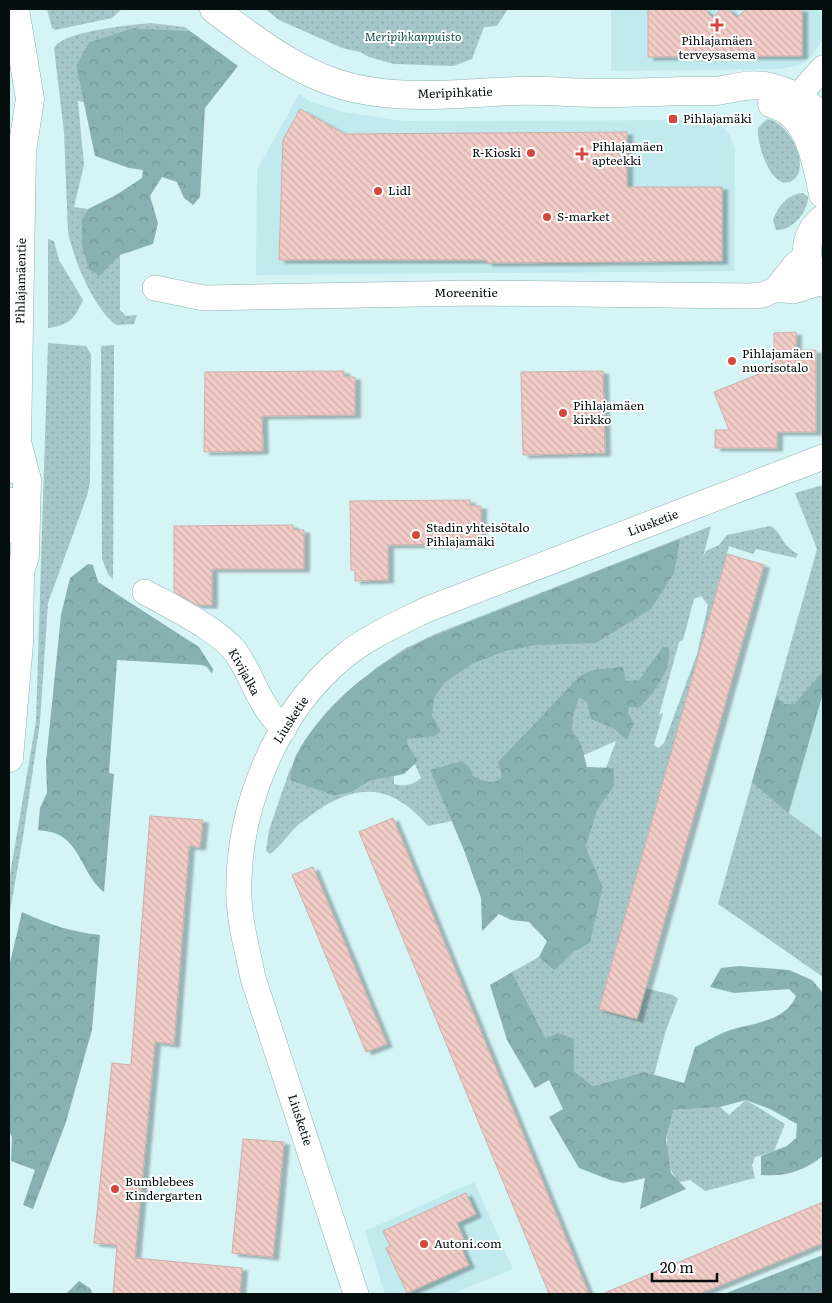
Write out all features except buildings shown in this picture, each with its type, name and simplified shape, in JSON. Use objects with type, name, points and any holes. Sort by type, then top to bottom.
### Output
[{"type":"main road","name":"Pihlajamäentie","points":[[9,758],[19,643],[14,565],[25,556],[15,516],[26,480],[17,441],[22,152],[30,99],[15,9]]},
{"type":"main road","name":"Meripihkatie","points":[[214,9],[279,55],[308,72],[334,83],[359,89],[404,95],[518,91],[612,93],[718,90],[741,86],[763,86],[785,91],[812,113]]},
{"type":"main road","points":[[812,113],[809,141],[823,194]]},
{"type":"main road","name":"Pihlajamäentie","points":[[9,116],[22,152]]},
{"type":"main road","points":[[822,282],[814,274],[806,256],[808,239],[814,227],[823,219]]},
{"type":"main road","name":"Pihlajamäentie","points":[[9,469],[17,441]]},
{"type":"street","points":[[812,113],[823,68]]},
{"type":"street","points":[[776,289],[795,265],[806,256]]},
{"type":"street","name":"Moreenitie","points":[[155,288],[204,298],[457,293],[749,296],[762,295],[776,289],[793,291],[822,282]]},
{"type":"street","name":"Liusketie","points":[[356,1294],[253,978],[240,909],[240,856],[245,825],[271,752],[284,729],[311,691],[330,670],[342,658],[386,629],[428,609],[823,457]]},
{"type":"street","name":"Kivijalka","points":[[145,592],[226,640],[238,654],[262,704],[284,729]]},
{"type":"shaded area","name":"Pihlajamäen terveysasema","points":[[611,9],[823,9],[823,40],[811,56],[800,65],[779,69],[611,71]]},
{"type":"shaded area","points":[[299,94],[311,102],[344,112],[403,121],[710,120],[724,128],[729,134],[735,149],[734,271],[256,275],[257,170]]},
{"type":"shaded area","points":[[823,693],[823,838],[789,813]]},
{"type":"shaded area","points":[[474,1182],[513,1269],[452,1294],[385,1294],[365,1231]]},
{"type":"green space","points":[[47,9],[122,9],[112,18],[55,30],[52,28]]},
{"type":"green space","name":"Meripihkanpuisto","points":[[265,9],[508,9],[497,26],[484,27],[472,59],[453,66],[394,64],[369,57],[360,52],[342,48],[279,20]]},
{"type":"green space","points":[[150,23],[185,27],[190,31],[133,28],[89,42],[76,65],[84,102],[78,101],[84,165],[74,207],[88,209],[82,219],[120,255],[120,310],[126,316],[137,315],[134,324],[116,325],[99,306],[85,282],[68,232],[64,132],[54,48],[60,42],[83,33]]},
{"type":"green space","points":[[133,28],[190,31],[238,66],[205,108],[200,197],[193,205],[184,198],[177,182],[162,177],[150,196],[158,223],[153,244],[120,255],[99,276],[89,269],[82,246],[82,219],[88,209],[116,195],[142,178],[143,170],[129,168],[95,156],[76,65],[89,42]]},
{"type":"green space","points":[[767,119],[783,127],[799,155],[800,165],[798,173],[793,180],[785,183],[778,180],[772,174],[763,155],[758,128]]},
{"type":"green space","points":[[803,193],[808,197],[807,203],[798,220],[788,227],[776,230],[773,220],[778,210],[788,198]]},
{"type":"green space","points":[[48,239],[54,241],[59,260],[83,300],[74,317],[66,323],[48,328]]},
{"type":"green space","points":[[48,343],[86,346],[91,354],[90,482],[87,496],[48,603],[40,722],[9,917],[9,881],[36,721]]},
{"type":"green space","points":[[114,345],[113,580],[108,574],[102,559],[101,346]]},
{"type":"green space","points":[[823,485],[823,693],[789,813],[823,838],[823,977],[718,904],[817,549],[795,493]]},
{"type":"green space","points":[[711,526],[703,557],[706,551],[719,545],[727,535],[770,526],[777,531],[788,547],[798,554],[796,558],[756,549],[753,554],[729,546],[599,1008],[645,988],[673,995],[678,999],[666,1030],[654,1075],[644,1072],[593,1086],[574,1071],[574,1039],[546,1039],[512,972],[539,957],[554,969],[574,952],[590,943],[603,887],[586,847],[597,811],[614,786],[613,769],[606,768],[616,741],[450,814],[452,821],[428,826],[413,810],[398,800],[383,794],[367,792],[352,794],[319,809],[298,826],[270,854],[266,851],[269,830],[291,766],[291,780],[334,796],[352,792],[369,781],[394,776],[394,784],[405,785],[412,784],[421,778],[373,670],[404,649],[435,634]],"holes":[[[701,596],[708,605],[697,654],[664,743],[658,748],[654,745],[663,713],[659,715],[679,642],[683,640],[694,599]]]},
{"type":"green space","points":[[680,539],[674,573],[651,609],[596,643],[536,645],[505,651],[472,664],[444,683],[434,698],[432,716],[441,731],[435,736],[407,739],[408,746],[418,761],[404,774],[369,781],[352,792],[334,796],[290,780],[292,766],[297,753],[325,714],[351,688],[396,656],[429,638]]},
{"type":"green space","points":[[88,564],[93,565],[98,582],[199,647],[213,669],[212,674],[207,667],[202,665],[117,660],[109,773],[114,774],[104,892],[92,879],[68,841],[56,834],[38,830],[40,808],[47,793],[46,762],[61,615],[70,578]]},
{"type":"green space","points":[[663,647],[669,648],[668,664],[665,672],[657,687],[640,707],[629,707],[628,713],[634,723],[627,740],[613,728],[591,719],[587,702],[579,697],[573,717],[572,730],[581,744],[587,767],[614,768],[614,786],[597,811],[586,847],[603,887],[590,943],[574,952],[554,970],[539,957],[547,941],[529,922],[511,920],[499,914],[482,931],[481,898],[464,850],[430,770],[462,761],[469,767],[473,776],[480,780],[492,782],[499,780],[502,777],[498,762],[579,677],[595,670],[623,667],[626,681],[639,680]]},
{"type":"green space","points":[[823,672],[823,693],[788,813],[752,782],[776,698],[785,704],[794,704]]},
{"type":"green space","points":[[22,912],[60,927],[100,935],[92,1030],[66,1122],[33,1209],[23,1205],[35,1170],[11,1161],[12,1137],[9,1131],[9,967]]},
{"type":"green space","points":[[739,966],[789,970],[812,980],[823,993],[823,1156],[809,1166],[794,1172],[778,1175],[761,1175],[761,1156],[787,1146],[796,1138],[797,1124],[770,1109],[746,1100],[720,1107],[673,1110],[666,1140],[671,1173],[686,1189],[640,1209],[645,1178],[624,1183],[610,1180],[579,1168],[549,1117],[563,1109],[549,1080],[535,1088],[507,1040],[490,985],[512,972],[546,1039],[558,1033],[574,1039],[574,1071],[593,1086],[644,1072],[684,1083],[695,1047],[730,1030],[759,1023],[777,1016],[785,1011],[796,996],[789,989],[734,993],[710,987],[721,968]]},
{"type":"green space","points":[[746,1100],[785,1124],[774,1151],[755,1157],[752,1165],[755,1178],[705,1191],[690,1180],[679,1182],[670,1166],[667,1148],[672,1110],[720,1107],[729,1115]]},
{"type":"green space","points":[[823,1255],[823,1294],[724,1294]]},
{"type":"green space","points":[[79,1281],[91,1289],[92,1294],[66,1294]]},
{"type":"place","name":"Pihlajamäen terveysasema","points":[[717,25]]},
{"type":"place","name":"Pihlajamäki","points":[[673,119]]},
{"type":"place","name":"R-Kioski","points":[[531,153]]},
{"type":"place","name":"Pihlajamäen apteekki","points":[[582,154]]},
{"type":"place","name":"Lidl","points":[[378,191]]},
{"type":"place","name":"S-market","points":[[547,217]]},
{"type":"place","name":"Pihlajamäen nuorisotalo","points":[[732,361]]},
{"type":"place","name":"Pihlajamäen kirkko","points":[[563,413]]},
{"type":"place","name":"Stadin yhteisötalo Pihlajamäki","points":[[416,535]]},
{"type":"place","name":"Bumblebees Kindergarten","points":[[115,1189]]},
{"type":"place","name":"Autoni.com","points":[[424,1244]]}]
